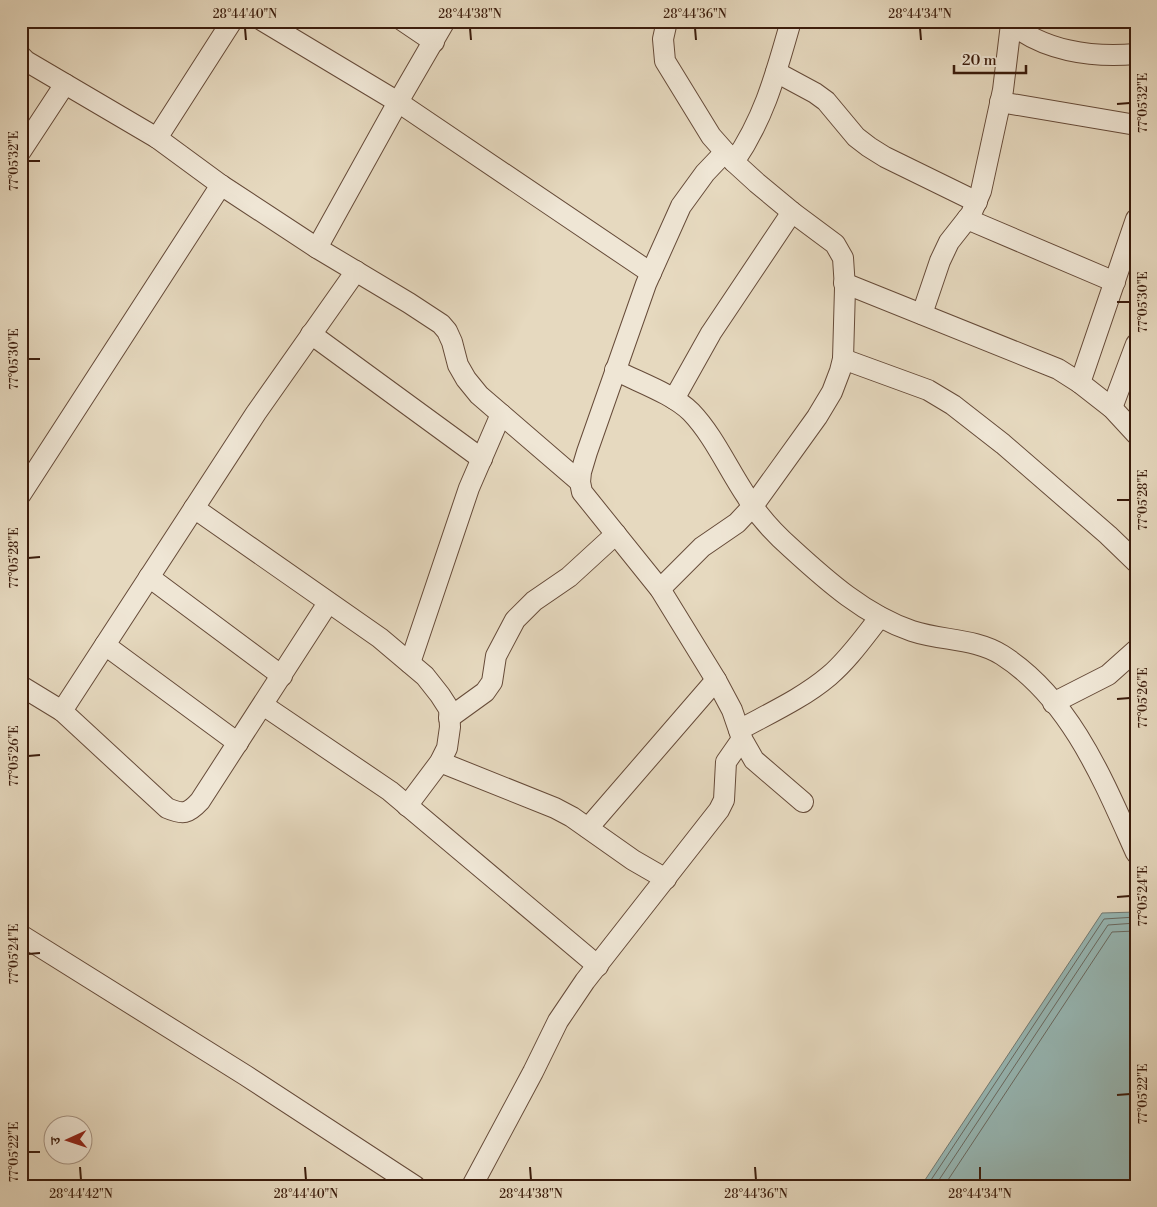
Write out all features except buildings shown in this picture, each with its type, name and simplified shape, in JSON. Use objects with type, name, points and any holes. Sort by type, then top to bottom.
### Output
[{"type":"street","points":[[157,138],[232,21]]},
{"type":"street","points":[[263,21],[398,102],[651,273]]},
{"type":"street","points":[[404,21],[434,42]]},
{"type":"street","points":[[317,248],[445,21]]},
{"type":"street","points":[[660,589],[702,546],[737,523],[753,506],[832,392],[843,359],[844,283],[843,258],[835,244],[792,212],[730,157],[711,136],[665,61],[663,40],[667,21]]},
{"type":"street","points":[[791,21],[776,72],[758,122],[749,140],[730,157],[704,172],[681,206],[639,300],[587,452],[580,482],[582,492],[660,589],[716,680],[732,710],[740,734],[754,760],[803,802]]},
{"type":"street","points":[[1010,23],[1019,31],[1049,44],[1079,53],[1100,56],[1136,54]]},
{"type":"street","points":[[922,314],[940,261],[949,242],[967,219],[981,191],[1000,102],[1010,23]]},
{"type":"street","points":[[21,56],[26,61],[157,138],[221,185],[317,248],[441,324],[447,331],[458,365],[479,395],[580,482]]},
{"type":"street","points":[[776,72],[826,101],[856,137],[869,147],[885,157],[977,202]]},
{"type":"street","points":[[21,151],[65,84]]},
{"type":"street","points":[[1000,102],[1136,125]]},
{"type":"street","points":[[21,494],[221,185]]},
{"type":"street","points":[[674,399],[711,333],[792,212]]},
{"type":"street","points":[[967,219],[1115,282]]},
{"type":"street","points":[[1080,383],[1136,219]]},
{"type":"street","points":[[62,711],[256,413],[356,271]]},
{"type":"street","points":[[844,283],[1058,369],[1080,383],[1112,408],[1136,434]]},
{"type":"street","points":[[311,334],[482,459]]},
{"type":"street","points":[[1112,408],[1136,344]]},
{"type":"street","points":[[843,359],[928,390],[953,405],[1010,450],[1108,535],[1136,562]]},
{"type":"street","points":[[615,370],[674,399],[690,411],[706,431],[765,523],[844,594],[880,617],[913,632],[968,641],[986,647],[1002,655],[1024,672],[1068,721],[1109,793],[1134,845]]},
{"type":"street","points":[[410,663],[468,488],[501,414]]},
{"type":"street","points":[[194,508],[380,638],[425,676],[440,695],[449,709],[450,727],[447,748],[440,762],[407,806]]},
{"type":"street","points":[[449,718],[485,692],[492,682],[496,656],[516,620],[534,601],[569,577],[616,534]]},
{"type":"street","points":[[149,577],[282,676]]},
{"type":"street","points":[[21,686],[62,711],[167,808],[179,813],[191,811],[200,801],[263,705],[328,602]]},
{"type":"street","points":[[472,1186],[558,1021],[598,966],[707,826],[724,800],[726,762],[740,734],[829,676],[851,653],[880,617]]},
{"type":"street","points":[[105,645],[238,743]]},
{"type":"street","points":[[1053,703],[1108,675],[1136,650]]},
{"type":"street","points":[[588,828],[716,680]]},
{"type":"street","points":[[263,705],[390,791],[598,966]]},
{"type":"street","points":[[440,762],[544,803],[588,828],[633,860],[666,879]]},
{"type":"street","points":[[21,935],[245,1075],[414,1186]]},
{"type":"water","points":[[1136,912],[1136,1186],[921,1186],[1102,913]]}]
